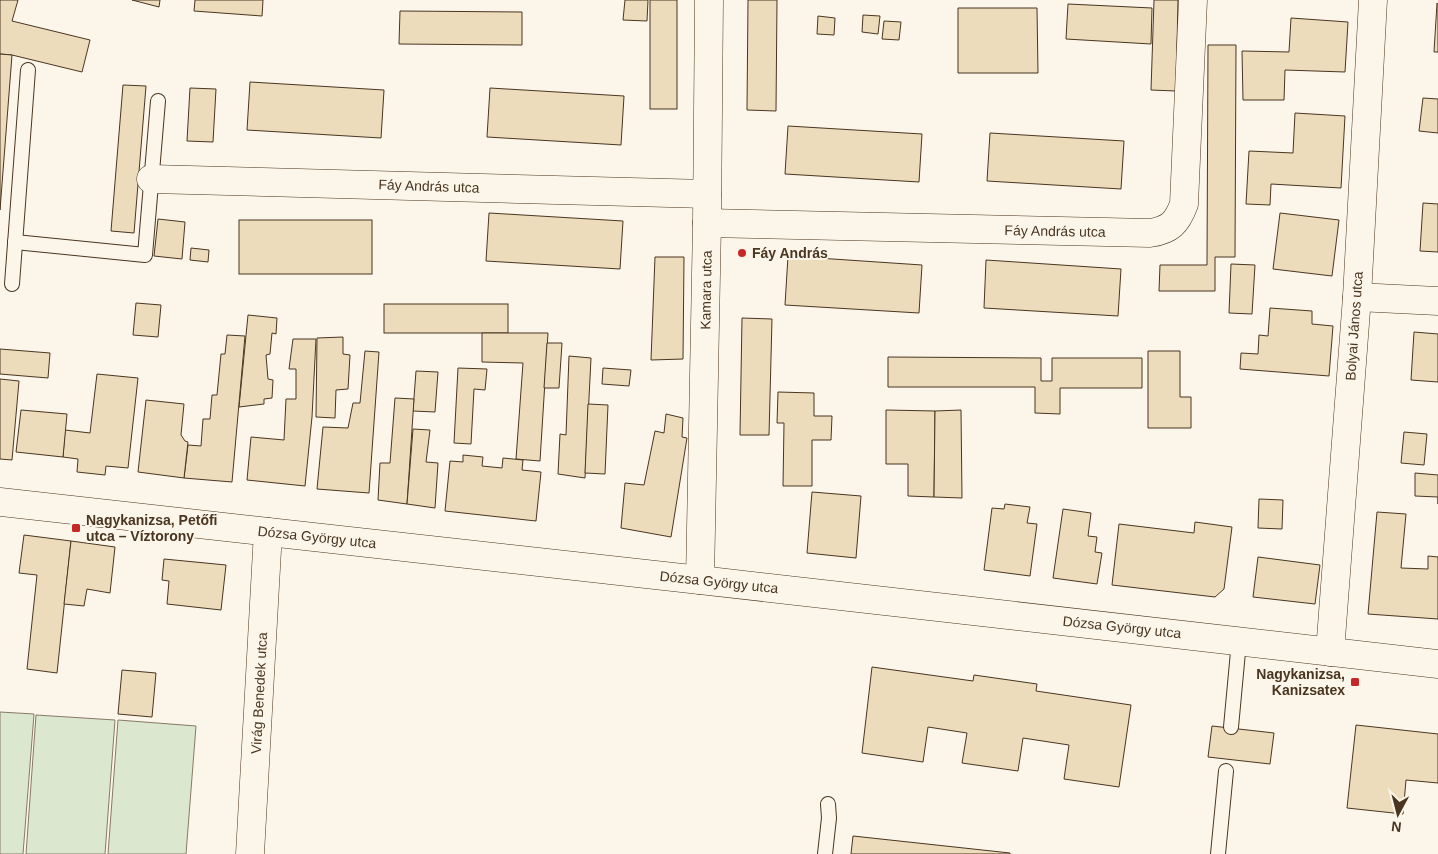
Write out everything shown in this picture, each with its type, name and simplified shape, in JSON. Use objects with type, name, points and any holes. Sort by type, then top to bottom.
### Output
[{"type":"street","name":"Kamara utca","points":[[700,580],[709,0]]},
{"type":"street","name":"Fáy András utca","points":[[707,223],[1150,233],[1164,230],[1177,219],[1184,204],[1193,0]]},
{"type":"street","name":"Bolyai János utca","points":[[1330,652],[1356,297],[1373,0]]},
{"type":"street","name":"Fáy András utca","points":[[151,179],[707,194]]},
{"type":"street","points":[[1356,297],[1438,301]]},
{"type":"street","name":"Dózsa György utca","points":[[0,502],[1438,664]]},
{"type":"street","name":"Virág Benedek utca","points":[[250,854],[268,532]]},
{"type":"lane","points":[[12,284],[28,70]]},
{"type":"lane","points":[[15,242],[145,254],[158,101]]},
{"type":"lane","points":[[1231,727],[1240,641]]},
{"type":"lane","points":[[1218,854],[1226,771]]},
{"type":"lane","points":[[825,854],[829,818],[828,804]]},
{"type":"green space","points":[[0,712],[34,714],[23,854],[0,854]]},
{"type":"green space","points":[[36,715],[115,720],[105,854],[26,854]]},
{"type":"green space","points":[[118,720],[196,726],[186,854],[108,854]]},
{"type":"building","points":[[0,0],[18,0],[12,21],[90,40],[82,72],[12,55],[0,54]]},
{"type":"building","points":[[132,0],[160,0],[159,7]]},
{"type":"building","points":[[195,0],[263,0],[262,16],[194,11]]},
{"type":"building","points":[[625,0],[648,0],[647,21],[623,20]]},
{"type":"building","points":[[650,0],[677,0],[677,109],[650,109]]},
{"type":"building","points":[[748,0],[777,0],[776,111],[747,110]]},
{"type":"building","points":[[1154,0],[1178,0],[1176,91],[1151,90]]},
{"type":"building","points":[[1437,3],[1438,52],[1434,52]]},
{"type":"building","points":[[1068,4],[1152,8],[1151,44],[1066,39]]},
{"type":"building","points":[[958,8],[1037,8],[1038,73],[958,73]]},
{"type":"building","points":[[400,11],[522,12],[522,45],[399,44]]},
{"type":"building","points":[[863,15],[880,16],[878,34],[862,32]]},
{"type":"building","points":[[818,16],[835,18],[834,35],[817,34]]},
{"type":"building","points":[[1291,18],[1348,22],[1345,72],[1285,70],[1284,100],[1243,100],[1242,51],[1289,52]]},
{"type":"building","points":[[884,21],[901,22],[899,40],[882,39]]},
{"type":"building","points":[[1208,45],[1236,45],[1235,257],[1215,257],[1215,291],[1159,291],[1160,265],[1207,265]]},
{"type":"building","points":[[0,54],[12,55],[0,210]]},
{"type":"building","points":[[250,82],[384,90],[381,138],[247,130]]},
{"type":"building","points":[[123,85],[146,86],[134,233],[111,231]]},
{"type":"building","points":[[190,88],[216,89],[213,142],[187,141]]},
{"type":"building","points":[[490,88],[624,96],[621,145],[487,137]]},
{"type":"building","points":[[1423,98],[1438,99],[1438,133],[1419,131]]},
{"type":"building","points":[[1295,113],[1345,116],[1341,188],[1271,184],[1270,205],[1246,204],[1249,151],[1293,153]]},
{"type":"building","points":[[788,126],[922,134],[919,182],[785,174]]},
{"type":"building","points":[[990,133],[1124,141],[1121,189],[987,181]]},
{"type":"building","points":[[1423,203],[1438,204],[1438,252],[1420,251]]},
{"type":"building","points":[[489,213],[623,221],[620,269],[486,261]]},
{"type":"building","points":[[1280,213],[1339,220],[1332,276],[1273,269]]},
{"type":"building","points":[[158,219],[185,222],[182,259],[154,256]]},
{"type":"building","points":[[239,220],[372,220],[372,274],[239,274]]},
{"type":"building","points":[[191,248],[209,250],[208,262],[190,260]]},
{"type":"building","points":[[788,256],[922,265],[919,313],[785,305]]},
{"type":"building","points":[[655,257],[684,257],[683,359],[651,360]]},
{"type":"building","points":[[986,260],[1121,269],[1118,316],[984,308]]},
{"type":"building","points":[[1231,264],[1255,265],[1252,314],[1229,313]]},
{"type":"building","points":[[136,303],[161,305],[158,337],[133,335]]},
{"type":"building","points":[[384,304],[508,304],[508,333],[384,333]]},
{"type":"building","points":[[1270,308],[1312,311],[1312,324],[1333,326],[1329,376],[1240,369],[1241,353],[1258,354],[1259,335],[1268,336]]},
{"type":"building","points":[[248,315],[277,318],[276,334],[272,333],[270,354],[266,355],[268,379],[273,380],[272,398],[264,399],[264,404],[239,407]]},
{"type":"building","points":[[742,318],[772,319],[769,435],[740,435]]},
{"type":"building","points":[[1414,332],[1438,334],[1438,382],[1411,380]]},
{"type":"building","points":[[482,333],[548,333],[540,461],[516,459],[523,363],[482,362]]},
{"type":"building","points":[[227,335],[245,336],[232,482],[184,478],[188,445],[201,446],[203,419],[210,419],[212,395],[217,395],[221,354],[225,354]]},
{"type":"building","points":[[343,337],[343,354],[350,355],[348,389],[336,390],[335,418],[316,417],[317,338]]},
{"type":"building","points":[[293,339],[316,339],[312,417],[305,486],[247,480],[251,437],[284,440],[286,399],[296,399],[296,369],[289,369]]},
{"type":"building","points":[[547,343],[562,343],[559,388],[544,388]]},
{"type":"building","points":[[0,349],[50,353],[48,378],[0,374]]},
{"type":"building","points":[[365,351],[379,352],[369,493],[317,489],[323,427],[348,428],[353,403],[360,403]]},
{"type":"building","points":[[1148,351],[1180,351],[1180,397],[1191,397],[1191,428],[1148,428]]},
{"type":"building","points":[[569,356],[591,358],[585,478],[558,474],[560,434],[566,435]]},
{"type":"building","points":[[888,357],[1041,358],[1041,381],[1052,381],[1052,358],[1142,358],[1142,388],[1060,388],[1060,414],[1035,413],[1035,387],[888,387]]},
{"type":"building","points":[[458,368],[487,369],[485,390],[474,389],[471,444],[454,443]]},
{"type":"building","points":[[603,368],[631,370],[629,386],[602,384]]},
{"type":"building","points":[[416,371],[438,372],[435,412],[413,411]]},
{"type":"building","points":[[97,374],[138,378],[128,468],[106,466],[105,475],[77,472],[78,459],[63,457],[65,430],[90,433]]},
{"type":"building","points":[[0,379],[19,381],[12,460],[0,459]]},
{"type":"building","points":[[778,392],[814,393],[814,416],[832,416],[831,440],[812,440],[812,486],[783,486],[784,423],[777,423]]},
{"type":"building","points":[[395,398],[414,399],[407,504],[378,500],[380,463],[390,463]]},
{"type":"building","points":[[146,400],[184,404],[181,435],[188,442],[184,478],[138,472]]},
{"type":"building","points":[[588,404],[608,405],[605,474],[585,473]]},
{"type":"building","points":[[21,410],[67,414],[63,457],[16,452]]},
{"type":"building","points":[[886,410],[935,411],[934,497],[908,496],[908,464],[886,464]]},
{"type":"building","points":[[961,410],[962,498],[934,497],[935,411]]},
{"type":"building","points":[[666,414],[683,418],[682,437],[687,438],[671,537],[621,528],[625,483],[644,485],[655,431],[664,433]]},
{"type":"building","points":[[413,429],[430,430],[426,462],[438,463],[435,508],[407,504]]},
{"type":"building","points":[[1404,432],[1427,434],[1424,465],[1401,463]]},
{"type":"building","points":[[463,455],[483,457],[482,466],[502,468],[503,458],[523,460],[522,470],[541,472],[536,521],[445,511],[450,461],[463,462]]},
{"type":"building","points":[[1415,473],[1438,475],[1438,497],[1415,496]]},
{"type":"building","points":[[812,492],[861,496],[856,558],[807,553]]},
{"type":"building","points":[[1259,499],[1283,500],[1282,529],[1258,528]]},
{"type":"building","points":[[1005,504],[1030,507],[1027,523],[1037,524],[1030,576],[984,570],[992,508],[1004,509]]},
{"type":"building","points":[[1063,509],[1091,513],[1088,536],[1097,537],[1095,552],[1102,553],[1097,584],[1053,578]]},
{"type":"building","points":[[1377,512],[1406,514],[1401,568],[1428,569],[1428,556],[1438,557],[1438,619],[1368,614]]},
{"type":"building","points":[[1195,522],[1232,527],[1224,589],[1215,597],[1112,585],[1119,524],[1194,533]]},
{"type":"building","points":[[24,535],[71,541],[57,673],[27,669],[37,575],[19,573]]},
{"type":"building","points":[[71,541],[115,547],[110,593],[87,589],[84,606],[64,604]]},
{"type":"building","points":[[1258,557],[1320,565],[1315,604],[1253,597]]},
{"type":"building","points":[[164,559],[226,565],[221,610],[167,604],[169,581],[162,580]]},
{"type":"building","points":[[872,667],[973,681],[974,675],[1037,684],[1036,691],[1131,705],[1119,787],[1064,779],[1069,745],[1023,738],[1018,771],[962,763],[967,733],[928,727],[923,762],[862,753]]},
{"type":"building","points":[[122,670],[156,673],[152,717],[118,714]]},
{"type":"building","points":[[1356,725],[1438,734],[1438,783],[1406,780],[1403,814],[1347,808]]},
{"type":"building","points":[[1212,726],[1274,733],[1270,764],[1208,757]]},
{"type":"building","points":[[853,836],[1010,853],[1010,854],[851,854]]},
{"type":"place","name":"Fáy András","points":[[742,253]]},
{"type":"place","name":"Nagykanizsa, Petőfi utca – Víztorony","points":[[76,528]]},
{"type":"place","name":"Nagykanizsa, Kanizsatex","points":[[1355,682]]}]
